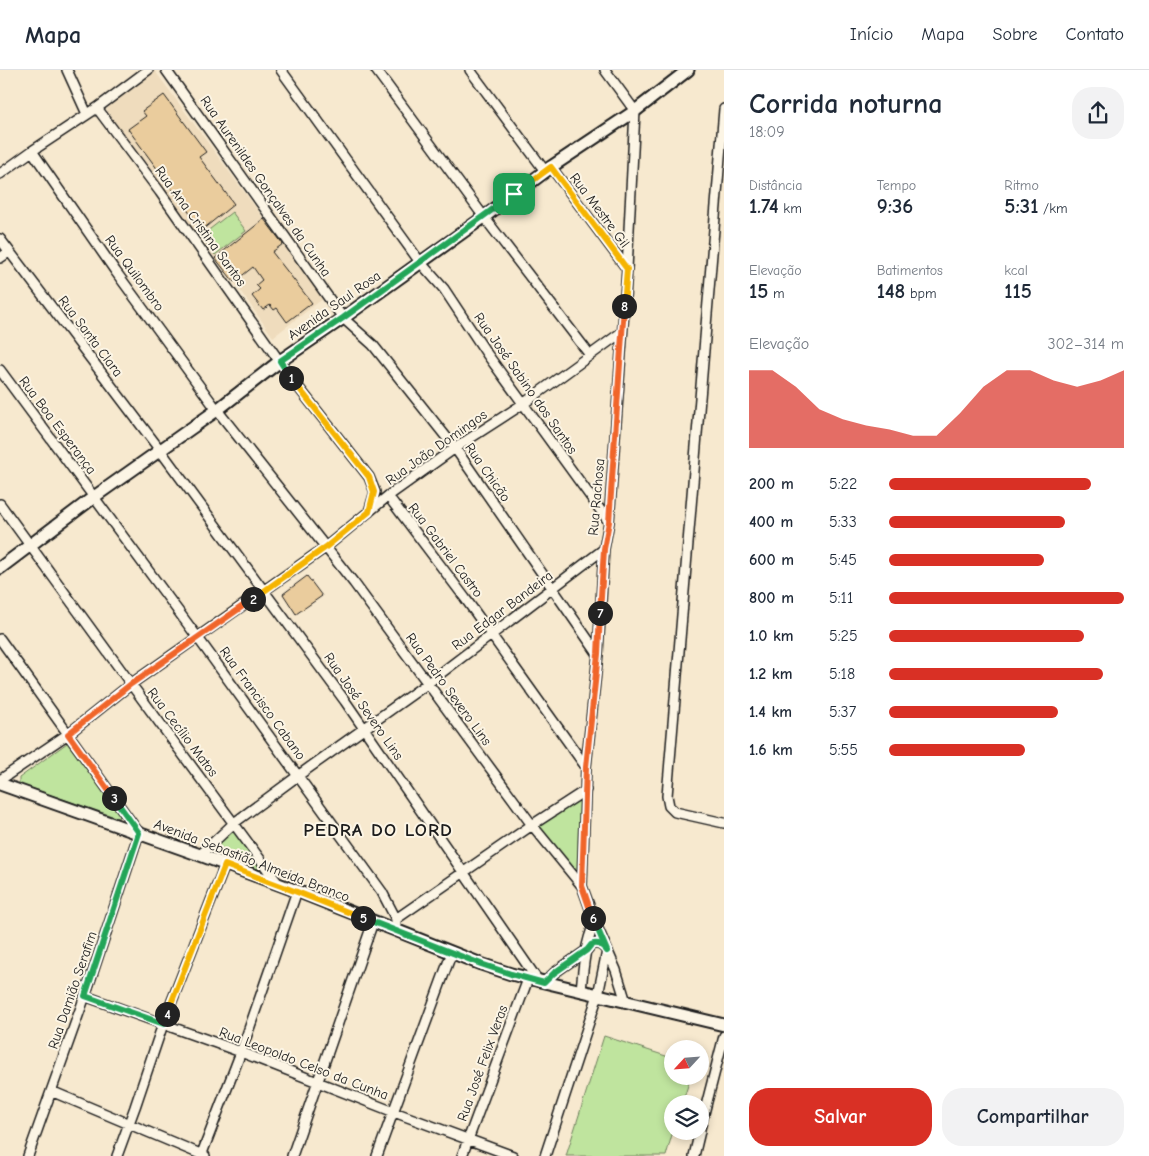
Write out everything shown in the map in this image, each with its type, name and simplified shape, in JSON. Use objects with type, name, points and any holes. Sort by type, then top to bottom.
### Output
[{"type":"street","points":[[67,70],[87,114]]},
{"type":"street","points":[[0,174],[32,150],[97,108],[148,70]]},
{"type":"street","name":"Rua Aurenildes Gonçalves da Cunha","points":[[166,70],[343,318]]},
{"type":"street","name":"Rua José Sabino dos Santos","points":[[281,70],[420,262],[444,289],[487,354],[609,522]]},
{"type":"street","points":[[376,70],[590,355]]},
{"type":"street","name":"Rua Mestre Gil","points":[[470,70],[627,269]]},
{"type":"street","points":[[605,70],[635,111]]},
{"type":"street","name":"Avenida Saul Rosa","points":[[0,568],[94,497],[217,410],[280,361],[343,318],[548,169],[635,111],[688,70]]},
{"type":"street","name":"Rua Ana Cristina Santos","points":[[97,108],[160,192],[280,361]]},
{"type":"street","points":[[724,109],[667,796],[669,806],[676,813],[724,823]]},
{"type":"street","name":"Rua Rachosa","points":[[582,886],[586,767],[598,654],[604,549],[609,522],[627,269],[635,111]]},
{"type":"street","name":"Rua Quilombro","points":[[32,150],[116,272],[217,410]]},
{"type":"street","name":"Rua Santa Clara","points":[[0,239],[160,450]]},
{"type":"street","points":[[0,258],[9,252]]},
{"type":"street","name":"Rua Chicão","points":[[343,318],[373,345],[455,448],[598,654]]},
{"type":"street","name":"Rua João Domingos","points":[[1,782],[68,734],[131,684],[326,547],[388,496],[455,448],[523,404],[622,332]]},
{"type":"street","points":[[280,361],[369,477],[374,492],[369,512]]},
{"type":"street","name":"Rua Boa Esperança","points":[[0,370],[94,497]]},
{"type":"street","name":"Rua Pedro Severo Lins","points":[[217,410],[326,547],[532,825],[582,886],[616,970],[626,1002]]},
{"type":"street","name":"Rua José Severo Lins","points":[[160,450],[345,701],[537,981]]},
{"type":"street","name":"Rua Gabriel Castro","points":[[388,496],[586,767]]},
{"type":"street","name":"Rua Francisco Cabano","points":[[94,497],[382,892],[396,925]]},
{"type":"street","name":"Rua Cecílio Matos","points":[[0,504],[279,885]]},
{"type":"street","name":"Rua Edgar Bandeira","points":[[200,855],[234,823],[428,683],[604,549]]},
{"type":"street","points":[[0,639],[139,833]]},
{"type":"street","name":"Avenida Sebastião Almeida Branco","points":[[1,782],[200,855],[373,922],[396,925],[452,952],[489,967],[537,981],[724,1025]]},
{"type":"street","points":[[396,925],[464,872],[586,790]]},
{"type":"street","name":"Rua Damião Serafim","points":[[28,1156],[85,996],[139,833]]},
{"type":"street","points":[[117,1156],[164,1024],[225,865]]},
{"type":"street","points":[[51,1091],[203,1156],[297,892]]},
{"type":"street","points":[[292,1156],[373,922]]},
{"type":"street","points":[[580,990],[590,933],[595,922]]},
{"type":"street","points":[[537,981],[554,973],[587,950],[591,945],[602,946],[607,951],[598,995],[545,1156]]},
{"type":"street","points":[[377,1156],[452,952]]},
{"type":"street","name":"Rua José Felix Veras","points":[[462,1156],[537,981]]},
{"type":"street","name":"Rua Leopoldo Celso da Cunha","points":[[85,996],[240,1052],[512,1156]]},
{"type":"street","points":[[709,1095],[724,1036]]},
{"type":"street","points":[[694,1156],[698,1140]]},
{"type":"shaded area","points":[[155,71],[264,219],[215,258],[107,111],[108,106]]},
{"type":"shaded area","points":[[283,244],[324,298],[273,337],[234,282]]},
{"type":"green space","points":[[232,212],[246,231],[215,255],[201,236]]},
{"type":"green space","points":[[67,743],[121,815],[118,818],[19,784],[19,778]]},
{"type":"green space","points":[[581,798],[579,875],[539,827]]},
{"type":"green space","points":[[233,831],[266,873],[211,851]]},
{"type":"green space","points":[[604,1036],[664,1055],[664,1085],[688,1085],[685,1095],[664,1095],[664,1140],[670,1140],[666,1156],[566,1156]]},
{"type":"building","points":[[164,95],[206,152],[199,157],[234,204],[202,230],[128,129],[146,116],[142,111]]},
{"type":"building","points":[[264,219],[283,244],[272,252],[312,303],[287,322],[277,308],[274,310],[270,305],[263,310],[252,296],[260,289],[256,285],[262,280],[253,267],[234,282],[215,258]]},
{"type":"building","points":[[307,576],[322,596],[296,614],[283,594]]},
{"type":"district","name":"PEDRA DO LORD","points":[[378,829]]},
{"type":"route","points":[[551,167],[627,269],[609,522],[604,549],[598,654],[586,767],[582,886],[607,951],[601,945],[592,944],[587,950],[554,973],[544,983],[481,964],[225,865],[164,1024],[85,996],[139,833],[68,734],[131,684],[326,547],[369,512],[374,492],[369,477],[280,361],[343,318],[514,194],[551,167]]}]
